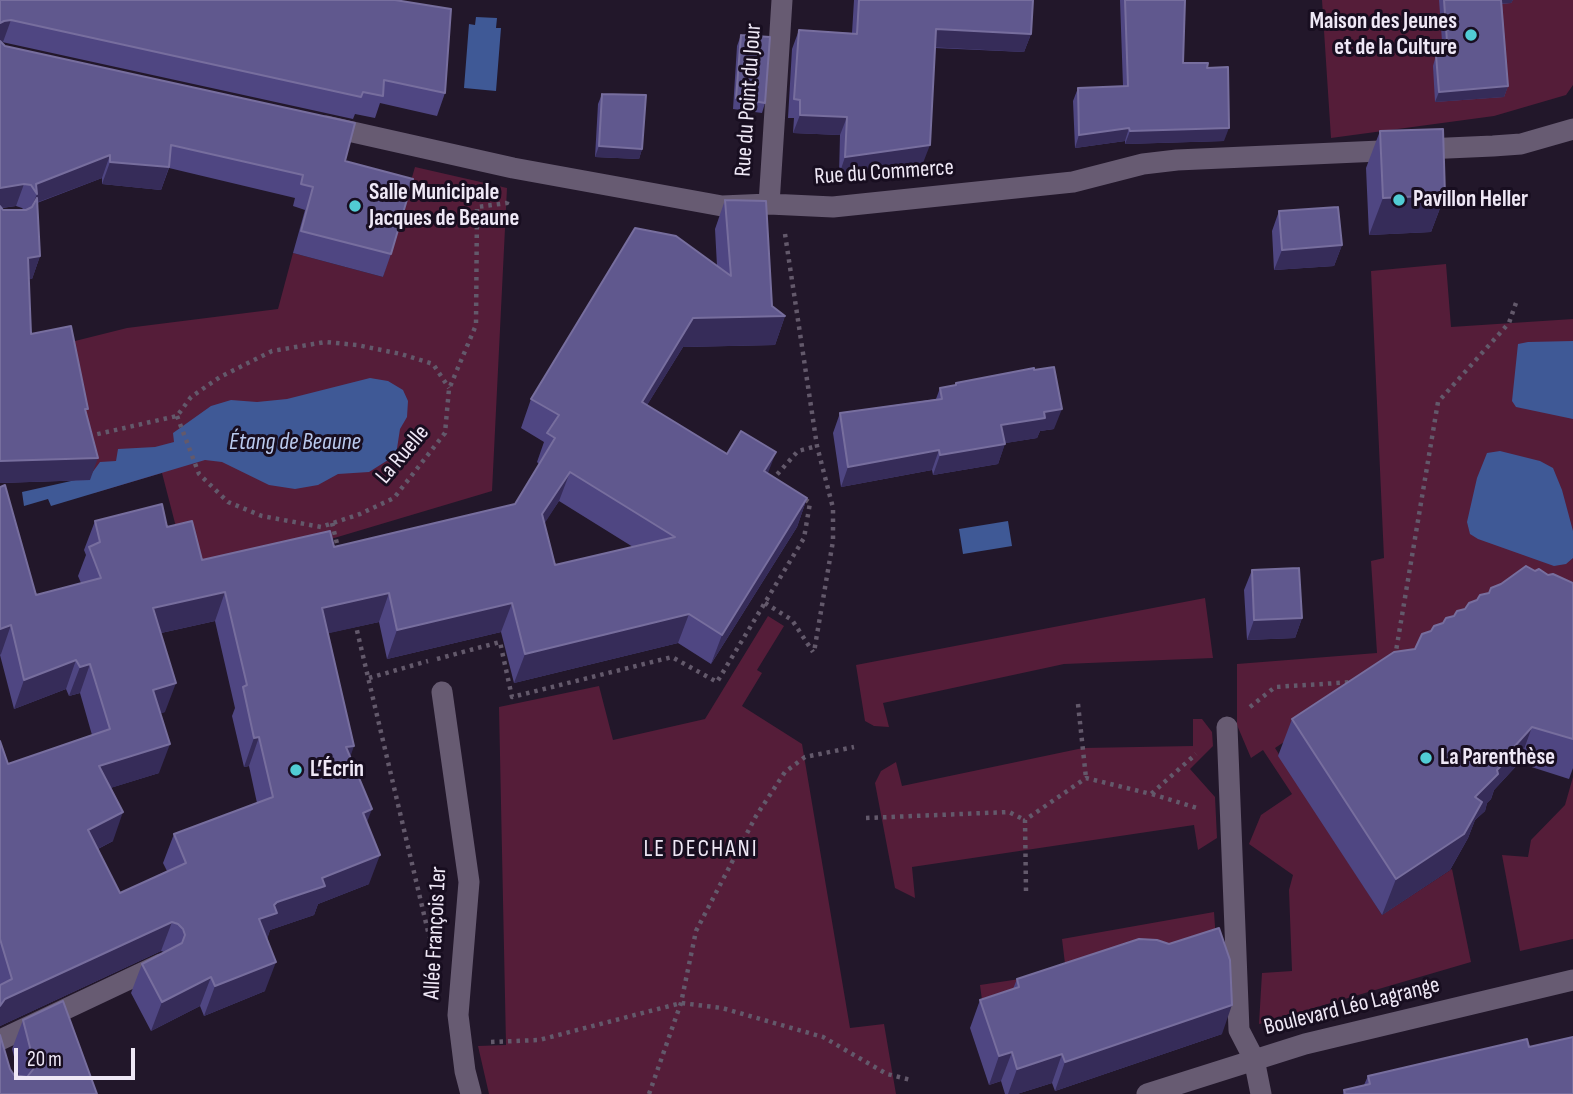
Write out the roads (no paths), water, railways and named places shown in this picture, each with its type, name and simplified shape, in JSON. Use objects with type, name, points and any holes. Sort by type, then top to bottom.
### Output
[{"type":"street","name":"Rue du Point du Jour","points":[[769,204],[782,0]]},
{"type":"street","name":"Rue du Commerce","points":[[304,122],[513,167],[722,206],[769,204],[833,207],[1073,183],[1143,164],[1177,160],[1521,144],[1573,129]]},
{"type":"street","name":"Allée François 1er","points":[[442,692],[469,882],[458,1015],[471,1094]]},
{"type":"street","points":[[1227,727],[1239,1030],[1254,1059],[1261,1094]]},
{"type":"street","points":[[0,1053],[161,964]]},
{"type":"street","name":"Boulevard Léo Lagrange","points":[[1147,1094],[1254,1059],[1342,1035],[1573,980]]},
{"type":"water","points":[[476,17],[497,18],[496,28],[501,28],[496,91],[464,88],[469,24],[475,25]]},
{"type":"water","points":[[1573,341],[1573,419],[1516,407],[1512,401],[1518,344]]},
{"type":"water","name":"Étang de Beaune","points":[[370,378],[388,381],[403,390],[408,401],[407,417],[400,429],[396,455],[369,472],[338,474],[318,485],[295,489],[269,485],[222,462],[205,460],[51,506],[48,499],[24,506],[22,492],[89,477],[100,462],[116,461],[118,449],[155,447],[174,442],[173,433],[211,406],[231,400],[257,402],[287,399]]},
{"type":"water","points":[[1500,451],[1540,461],[1553,468],[1573,531],[1573,558],[1566,564],[1554,566],[1470,534],[1467,522],[1477,478],[1487,453]]},
{"type":"water","points":[[1008,521],[1012,546],[963,554],[959,529]]},
{"type":"place","name":"Maison des Jeunes et de la Culture","points":[[1471,35]]},
{"type":"place","name":"Pavillon Heller","points":[[1399,200]]},
{"type":"place","name":"Salle Municipale Jacques de Beaune","points":[[355,206]]},
{"type":"place","name":"La Parenthèse","points":[[1426,758]]},
{"type":"place","name":"L’Écrin","points":[[296,770]]},
{"type":"district","name":"LE DECHANI","points":[[701,850]]}]
